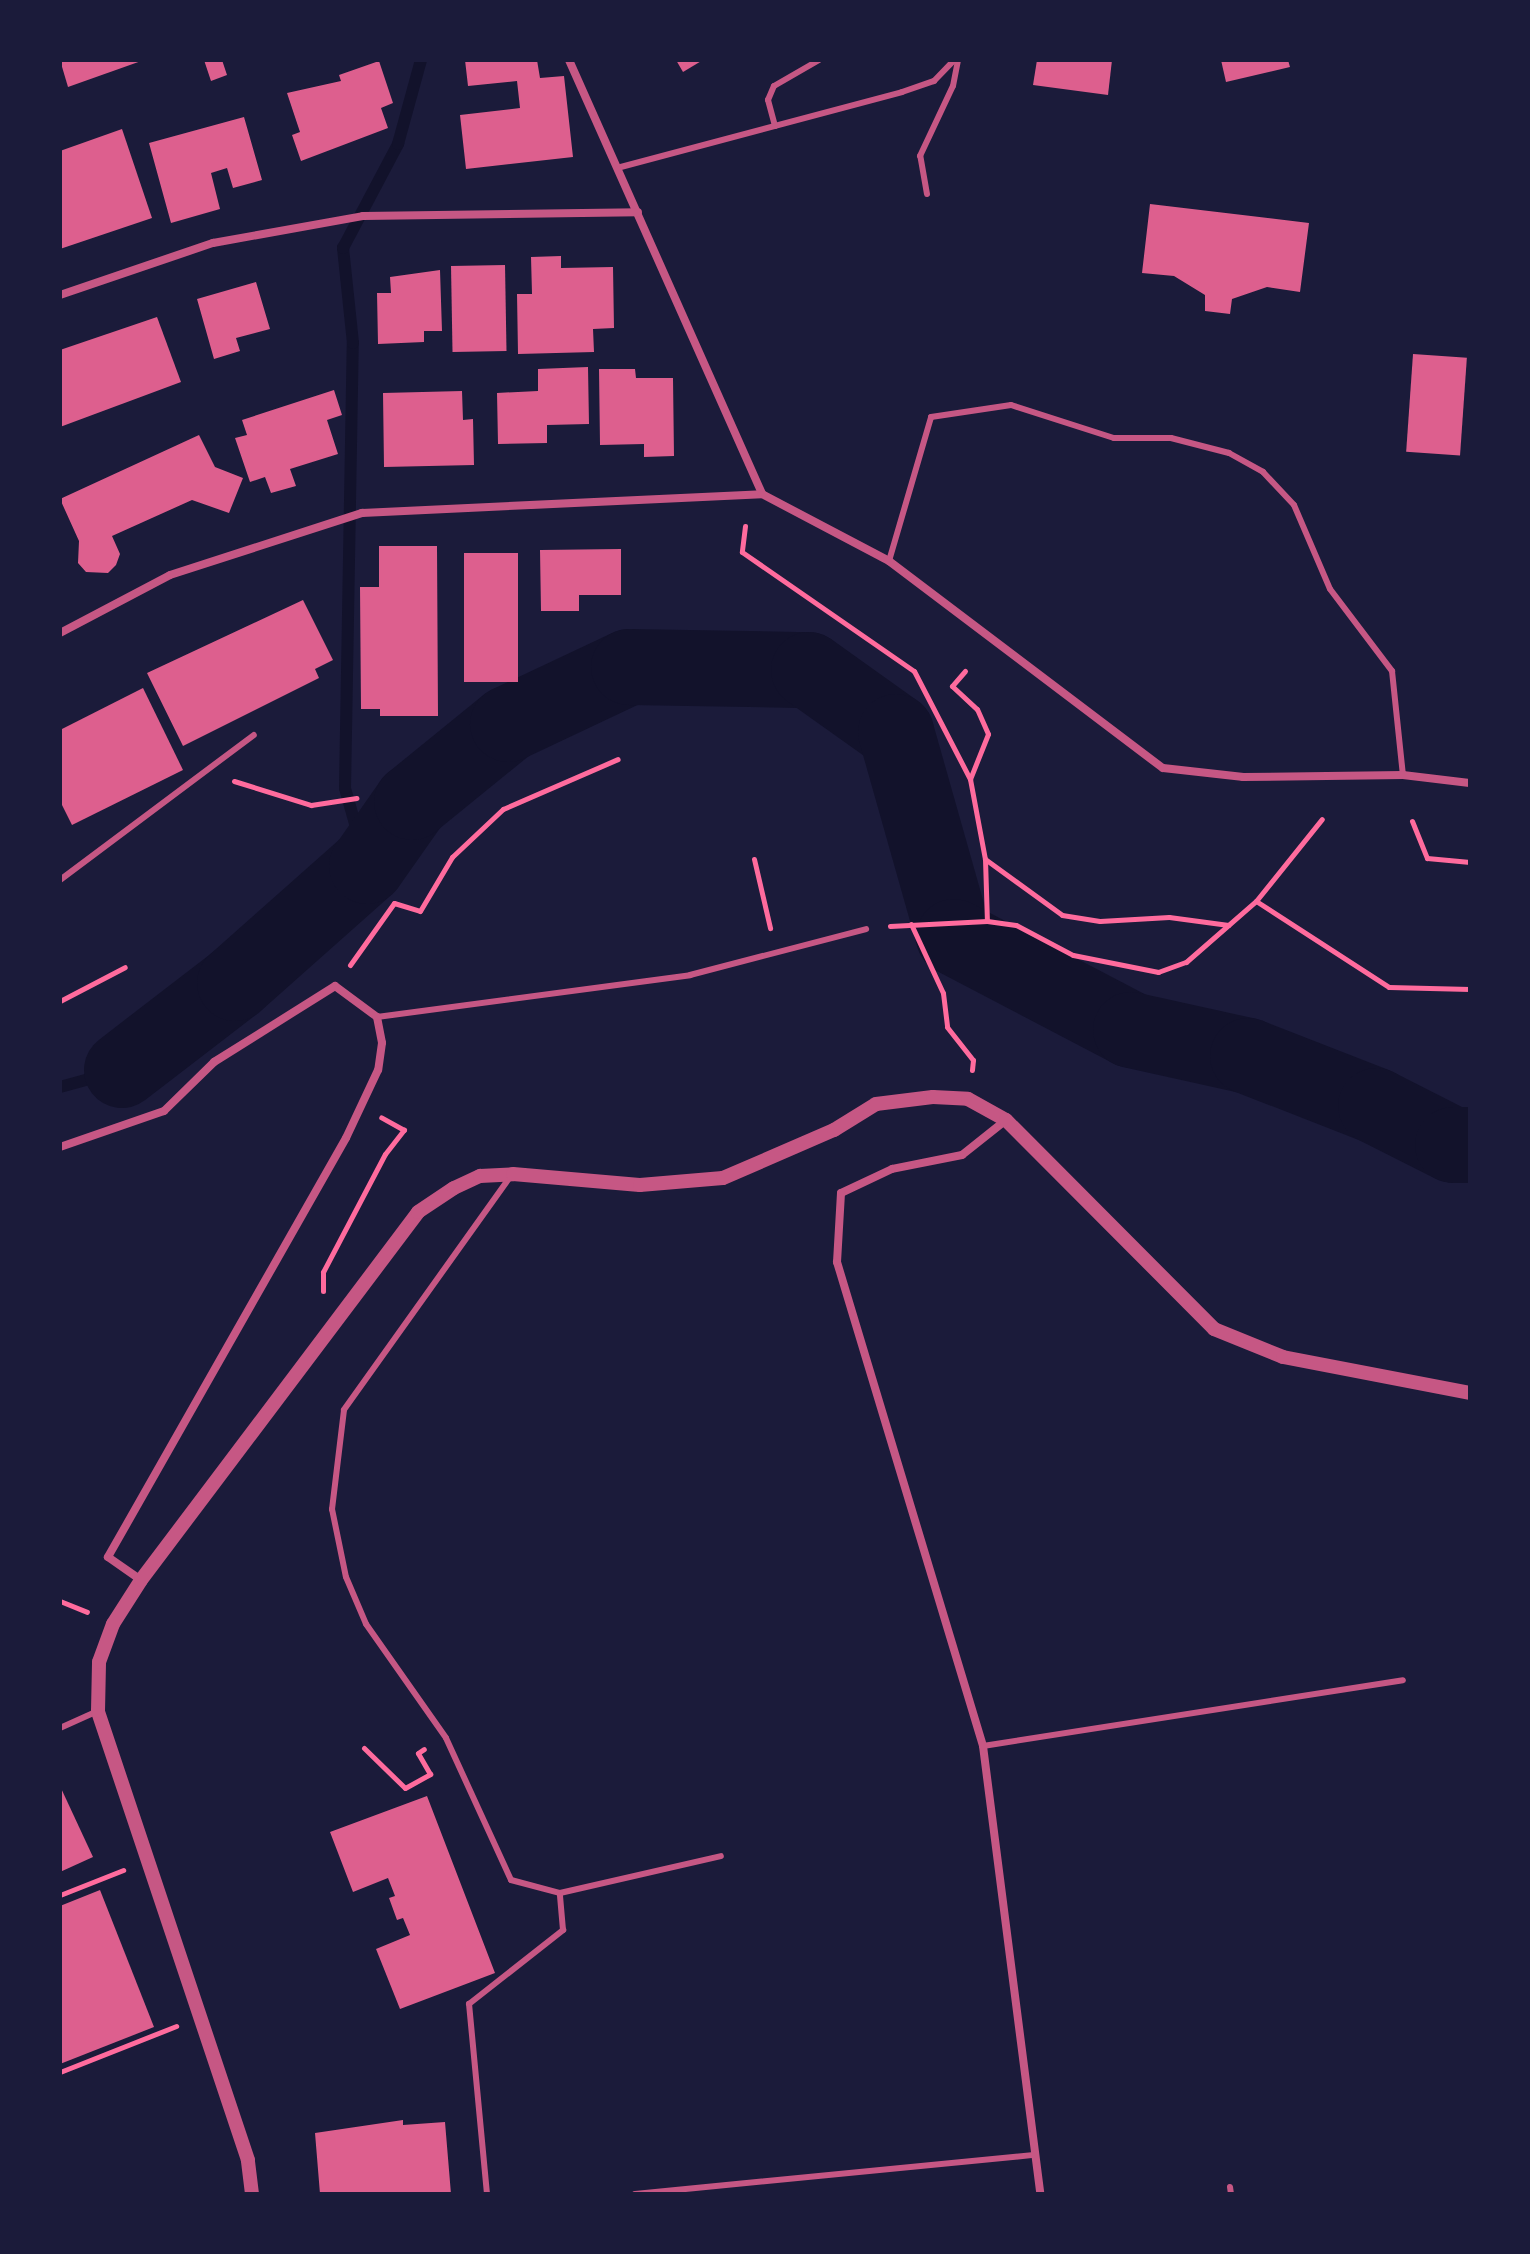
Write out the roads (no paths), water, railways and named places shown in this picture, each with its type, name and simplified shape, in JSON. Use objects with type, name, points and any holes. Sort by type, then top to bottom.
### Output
[{"type":"street","points":[[569,60],[762,494]]},
{"type":"street","points":[[60,295],[213,243],[363,216],[638,212]]},
{"type":"street","points":[[60,633],[170,575],[362,513],[762,494],[889,561],[1163,768],[1243,777],[1403,775],[1470,783]]},
{"type":"street","points":[[60,1147],[164,1111],[214,1062],[335,986],[377,1017],[382,1043],[378,1070],[346,1138],[108,1557],[141,1580]]},
{"type":"street","points":[[252,2194],[248,2160],[98,1711],[99,1662],[113,1624],[141,1580],[418,1212],[480,1176],[513,1174],[640,1185],[723,1178],[834,1130],[876,1104],[933,1097],[968,1099],[1006,1120],[1214,1329],[1283,1357],[1470,1393]]},
{"type":"street","points":[[1006,1120],[962,1155],[892,1169],[841,1193],[837,1262],[983,1746],[1040,2194]]},
{"type":"lane","points":[[775,126],[768,100],[774,86],[788,73],[819,60]]},
{"type":"lane","points":[[617,168],[934,81],[956,60]]},
{"type":"lane","points":[[927,194],[920,156],[953,86],[956,60]]},
{"type":"lane","points":[[889,561],[931,417],[1011,405],[1114,438],[1171,438],[1229,453],[1263,472],[1294,505],[1330,589],[1392,671],[1403,775]]},
{"type":"lane","points":[[60,880],[203,770],[254,735]]},
{"type":"lane","points":[[377,1017],[675,978],[866,929]]},
{"type":"lane","points":[[513,1174],[344,1410],[338,1435],[332,1509],[346,1577],[366,1624],[446,1738],[511,1880],[560,1893],[721,1856]]},
{"type":"lane","points":[[983,1746],[1403,1680]]},
{"type":"lane","points":[[60,1728],[98,1711]]},
{"type":"lane","points":[[487,2194],[469,2004],[563,1930],[560,1893]]},
{"type":"lane","points":[[635,2194],[1034,2155]]},
{"type":"waterway","points":[[367,866],[345,788],[353,343],[343,248],[398,144],[421,60]]},
{"type":"waterway","points":[[122,1070],[235,983],[367,866],[412,802],[508,724],[629,667],[809,670],[896,732],[954,937],[1131,1030],[1248,1056],[1376,1106],[1453,1145],[1470,1145]]},
{"type":"waterway","points":[[60,1087],[122,1070]]}]
